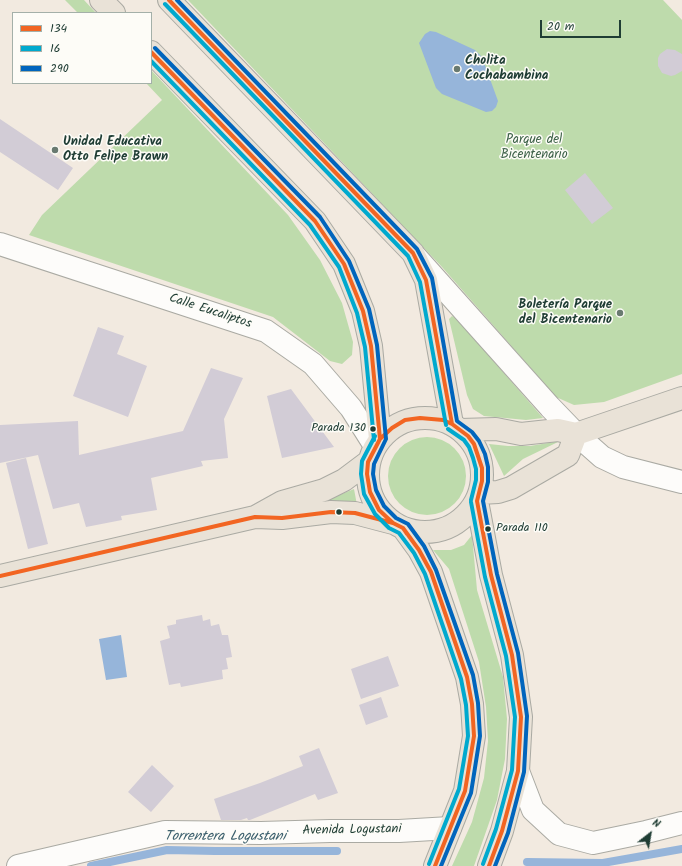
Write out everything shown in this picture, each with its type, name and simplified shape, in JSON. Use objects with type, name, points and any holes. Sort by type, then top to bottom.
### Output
[{"type":"main road","points":[[101,0],[113,12]]},
{"type":"main road","points":[[169,0],[413,253],[426,280],[456,427]]},
{"type":"main road","points":[[152,53],[315,221],[344,264],[363,311],[371,346],[374,449],[368,474],[370,492],[379,510],[398,525],[419,550],[431,572],[467,677],[472,704],[474,736],[465,791],[435,866]]},
{"type":"main road","points":[[456,427],[496,429],[522,434],[558,430],[576,434],[682,398]]},
{"type":"main road","points":[[255,517],[282,502],[324,490],[344,480],[392,428],[405,420],[420,418],[443,420],[456,427],[474,444],[482,468],[482,481],[479,497],[491,575],[512,655],[521,717],[518,772],[502,831],[489,866]]},
{"type":"main road","points":[[0,576],[255,517],[282,518],[331,512],[356,513],[417,532],[431,533],[458,523],[469,513],[479,497],[511,488],[568,455],[576,434]]},
{"type":"street","name":"Calle Eucaliptos","points":[[0,244],[266,331],[313,364],[351,408],[374,449]]},
{"type":"street","points":[[413,253],[550,408],[602,457],[623,467],[682,482]]},
{"type":"street","points":[[518,772],[532,810],[559,834],[594,843],[682,823]]},
{"type":"street","name":"Avenida Logustani","points":[[18,866],[165,832],[262,833],[399,831],[450,828]]},
{"type":"green space","points":[[65,0],[84,0],[95,12],[77,12]]},
{"type":"green space","name":"Parque del Bicentenario","points":[[188,0],[663,0],[682,20],[682,374],[604,402],[574,405],[556,397],[442,267]]},
{"type":"green space","points":[[152,71],[288,215],[320,260],[342,303],[353,342],[352,355],[342,364],[330,361],[273,317],[29,235],[42,215],[162,100],[147,84],[152,84]]},
{"type":"green space","points":[[452,316],[457,319],[543,418],[526,420],[484,416],[473,409],[467,395],[449,319]]},
{"type":"green space","points":[[427,437],[442,440],[455,448],[463,461],[466,476],[463,491],[455,504],[442,512],[427,515],[412,512],[399,504],[391,491],[388,476],[391,461],[399,448],[412,440]]},
{"type":"green space","points":[[560,441],[523,459],[504,476],[489,444],[530,446]]},
{"type":"green space","points":[[354,489],[357,505],[294,509],[332,498]]},
{"type":"green space","points":[[472,535],[477,590],[503,677],[507,719],[505,759],[497,800],[474,866],[452,866],[472,822],[484,778],[488,741],[486,707],[479,662],[449,569],[433,550],[451,550],[464,545]]},
{"type":"water","points":[[430,31],[436,32],[475,50],[482,57],[498,101],[496,107],[492,111],[486,112],[442,94],[436,88],[419,43],[425,34]]},
{"type":"water","points":[[121,635],[127,677],[106,680],[99,639]]},
{"type":"building","points":[[667,49],[675,50],[682,54],[682,71],[671,76],[662,73],[658,66],[658,58],[660,54]]},
{"type":"building","points":[[0,119],[73,168],[58,190],[0,152]]},
{"type":"building","points":[[585,173],[613,208],[592,224],[565,190]]},
{"type":"building","points":[[98,327],[124,336],[117,354],[147,366],[128,417],[73,396]]},
{"type":"building","points":[[211,368],[243,378],[224,419],[228,458],[201,461],[203,466],[151,478],[157,510],[121,516],[122,520],[86,527],[79,503],[53,509],[38,455],[0,463],[0,425],[78,421],[79,455],[183,431]]},
{"type":"building","points":[[291,389],[334,447],[282,458],[267,396]]},
{"type":"building","points":[[26,458],[48,544],[28,549],[6,463]]},
{"type":"building","points":[[202,615],[203,621],[210,619],[211,626],[219,624],[222,635],[228,635],[232,657],[226,658],[228,669],[222,670],[223,679],[181,687],[180,683],[169,685],[160,641],[170,638],[167,626],[176,624],[176,620]]},
{"type":"building","points":[[388,656],[399,686],[361,699],[351,669]]},
{"type":"building","points":[[381,697],[388,717],[366,725],[359,705]]},
{"type":"building","points":[[319,748],[338,793],[318,800],[315,794],[250,820],[247,818],[241,820],[221,820],[214,799],[303,766],[299,756]]},
{"type":"building","points":[[152,765],[174,786],[151,812],[128,792]]},
{"type":"waterway","name":"Torrentera Logustani","points":[[527,862],[603,863],[682,849]]},
{"type":"waterway","name":"Torrentera Logustani","points":[[91,866],[167,850],[337,851]]},
{"type":"transit line","name":"134","points":[[169,0],[413,253],[426,280],[452,424]]},
{"type":"transit line","name":"290","points":[[177,0],[417,249],[432,278],[457,421],[472,432],[479,441],[485,454],[488,467],[488,482],[483,501],[497,574],[518,653],[527,716],[524,772],[508,833],[495,866]]},
{"type":"transit line","name":"16","points":[[165,4],[408,256],[420,282],[446,425]]},
{"type":"transit line","name":"290","points":[[155,48],[320,217],[349,261],[369,309],[377,345],[386,439],[374,464],[373,474],[376,490],[384,506],[396,518],[408,524],[424,546],[436,570],[473,675],[478,703],[480,736],[471,793],[441,866]]},
{"type":"transit line","name":"134","points":[[152,53],[315,221],[344,264],[363,311],[371,346],[380,439]]},
{"type":"transit line","name":"16","points":[[152,62],[310,225],[339,267],[357,313],[365,347],[374,440]]},
{"type":"transit line","name":"134","points":[[407,534],[403,528],[393,523],[379,510],[370,492],[367,474],[368,462],[380,439],[392,428],[405,420],[420,418],[443,420],[452,424],[468,436],[474,444],[482,468],[482,481],[477,501]]},
{"type":"transit line","name":"16","points":[[448,429],[464,440],[469,447],[473,458],[476,469],[476,480],[471,500]]},
{"type":"transit line","name":"16","points":[[375,436],[362,461],[361,474],[364,494],[375,514],[389,528],[399,533],[414,553],[425,574],[461,679],[466,705],[468,736],[459,789],[429,864]]},
{"type":"transit line","name":"134","points":[[477,501],[491,575],[512,655],[521,717],[518,771],[502,831],[489,866]]},
{"type":"transit line","name":"16","points":[[471,502],[485,577],[506,656],[515,717],[512,770],[496,829],[483,864]]},
{"type":"transit line","name":"134","points":[[0,576],[255,517],[282,518],[331,512],[355,513],[393,523],[403,528],[419,550],[431,572],[467,677],[472,704],[474,736],[465,791],[435,866]]},
{"type":"place","name":"Cholita Cochabambina","points":[[457,69]]},
{"type":"place","name":"Unidad Educativa Otto Felipe Brawn","points":[[55,150]]},
{"type":"place","name":"Boletería Parque del Bicentenario","points":[[620,313]]},
{"type":"place","name":"Parada 130","points":[[373,429]]},
{"type":"place","name":"Parada 110","points":[[488,529]]}]
